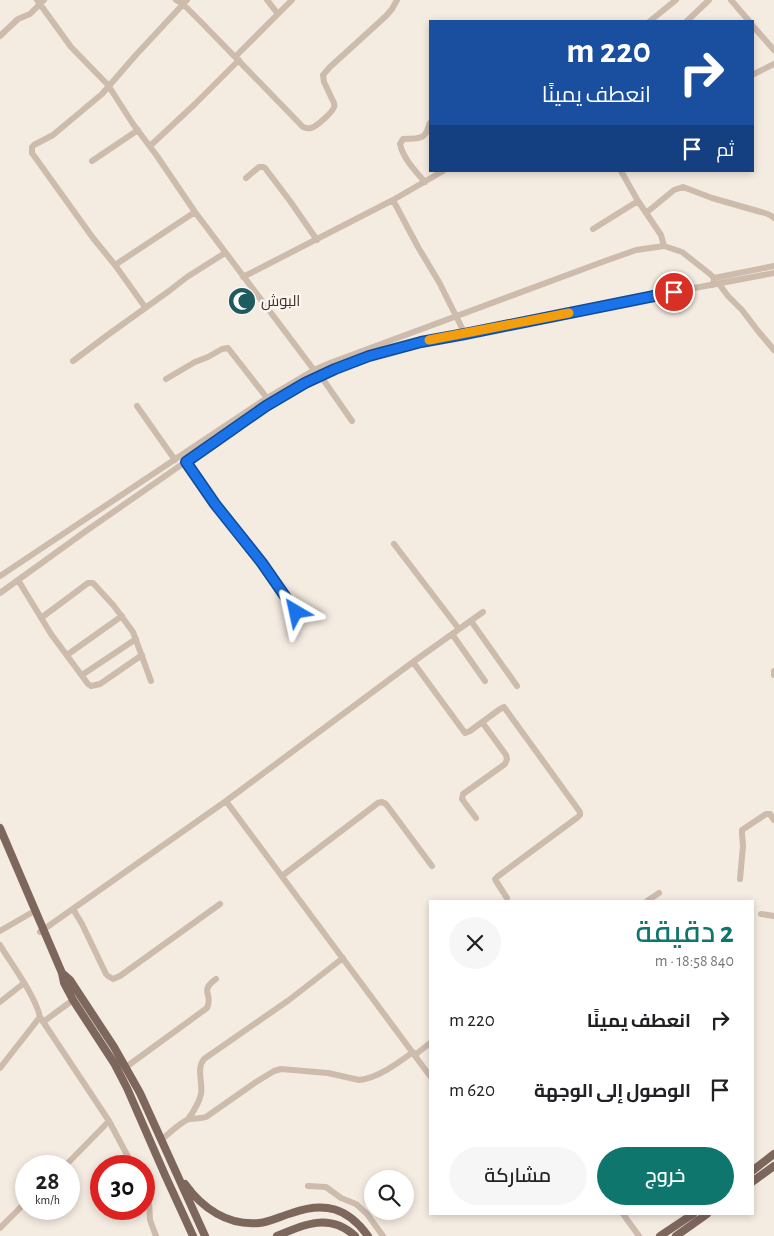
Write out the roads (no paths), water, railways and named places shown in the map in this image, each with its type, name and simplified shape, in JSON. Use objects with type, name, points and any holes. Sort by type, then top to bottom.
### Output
[{"type":"main road","points":[[0,828],[42,931],[62,973],[64,984],[114,1063],[127,1088],[193,1236]]},
{"type":"main road","points":[[0,839],[31,913],[42,931]]},
{"type":"main road","points":[[62,973],[70,980],[114,1047],[140,1093],[205,1236]]},
{"type":"main road","points":[[754,1169],[774,1154]]},
{"type":"main road","points":[[754,1181],[774,1166]]},
{"type":"main road","points":[[174,1170],[196,1197],[225,1218],[242,1222],[260,1223],[312,1207],[331,1208],[347,1214],[360,1225],[368,1236]]},
{"type":"main road","points":[[660,1236],[692,1215]]},
{"type":"main road","points":[[676,1236],[706,1215]]},
{"type":"main road","points":[[277,1236],[308,1224],[328,1223],[338,1224],[355,1236]]},
{"type":"street","points":[[176,0],[185,2],[303,127],[310,129],[315,127],[335,107],[324,82],[323,75],[386,16],[398,0]]},
{"type":"street","points":[[267,0],[278,14]]},
{"type":"street","points":[[150,146],[195,104],[292,0]]},
{"type":"street","points":[[651,20],[676,0]]},
{"type":"street","points":[[688,20],[710,0]]},
{"type":"street","points":[[731,0],[748,20]]},
{"type":"street","points":[[0,36],[18,19],[30,14],[40,1],[71,47],[108,86],[195,212],[314,370]]},
{"type":"street","points":[[145,308],[115,265],[92,238],[32,153],[32,149],[34,144],[53,135],[97,99],[185,2]]},
{"type":"street","points":[[754,27],[774,50]]},
{"type":"street","points":[[754,74],[774,64]]},
{"type":"street","points":[[424,182],[409,163],[400,144],[404,139],[417,138],[424,135],[428,130],[429,124]]},
{"type":"street","points":[[92,161],[138,130]]},
{"type":"street","points":[[246,178],[259,168],[265,168],[317,240]]},
{"type":"street","points":[[244,277],[393,200],[441,172]]},
{"type":"street","points":[[622,172],[661,235],[664,246]]},
{"type":"street","points":[[646,213],[674,190],[683,187],[712,198],[766,213],[774,218]]},
{"type":"street","points":[[393,200],[439,282],[465,334]]},
{"type":"street","points":[[593,229],[638,201]]},
{"type":"street","points":[[115,265],[195,212]]},
{"type":"street","points":[[0,576],[267,398],[314,370],[397,337],[628,253],[650,247],[664,246],[682,252],[742,310],[774,350]]},
{"type":"street","points":[[73,361],[188,277],[225,253]]},
{"type":"street","points":[[715,282],[774,266]]},
{"type":"street","points":[[0,593],[266,406],[320,376],[369,356],[401,346],[715,282],[774,273]]},
{"type":"street","points":[[397,337],[401,346]]},
{"type":"street","points":[[166,378],[195,362],[228,348],[267,398]]},
{"type":"street","points":[[320,376],[352,421]]},
{"type":"street","points":[[138,406],[174,460]]},
{"type":"street","points":[[186,462],[215,504],[262,563],[296,612]]},
{"type":"street","points":[[95,513],[101,521]]},
{"type":"street","points":[[394,544],[459,629]]},
{"type":"street","points":[[18,580],[66,655],[91,686],[96,686],[142,655]]},
{"type":"street","points":[[41,618],[90,582],[95,584],[132,630],[151,681]]},
{"type":"street","points":[[42,931],[226,801],[482,612]]},
{"type":"street","points":[[66,655],[122,616]]},
{"type":"street","points":[[471,621],[517,686]]},
{"type":"street","points":[[452,634],[484,681]]},
{"type":"street","points":[[82,675],[136,638]]},
{"type":"street","points":[[413,662],[463,731],[467,733],[497,710],[504,707],[580,812],[578,817],[497,876],[495,879],[507,898]]},
{"type":"street","points":[[476,818],[462,799],[463,794],[505,764],[507,759],[482,722]]},
{"type":"street","points":[[226,801],[429,1075]]},
{"type":"street","points":[[282,876],[378,803],[382,802],[386,804],[432,866]]},
{"type":"street","points":[[740,880],[743,829],[766,814],[770,814],[774,820]]},
{"type":"street","points":[[648,900],[659,893]]},
{"type":"street","points":[[73,909],[106,974],[113,978],[120,976],[220,904]]},
{"type":"street","points":[[0,931],[31,913]]},
{"type":"street","points":[[761,914],[774,916]]},
{"type":"street","points":[[0,945],[37,1006],[42,1020],[109,1121],[127,1155]]},
{"type":"street","points":[[161,1140],[188,1119],[198,1102],[202,1088],[200,1066],[204,1059],[289,1000],[343,958]]},
{"type":"street","points":[[126,1068],[206,1009],[209,1002],[207,990],[209,984],[216,978]]},
{"type":"street","points":[[0,1002],[24,983]]},
{"type":"street","points":[[0,1068],[42,1020],[74,1000]]},
{"type":"street","points":[[188,1119],[206,1117],[240,1092],[274,1071],[282,1069],[328,1073],[364,1080],[399,1063],[429,1045]]},
{"type":"street","points":[[76,1155],[109,1121]]},
{"type":"street","points":[[308,1186],[326,1187],[341,1198],[356,1204],[367,1214],[383,1236]]},
{"type":"street","points":[[0,1228],[15,1213]]},
{"type":"street","points":[[624,1215],[639,1236]]},
{"type":"street","points":[[150,1220],[156,1236]]},
{"type":"place","name":"البوش","points":[[242,301]]}]
